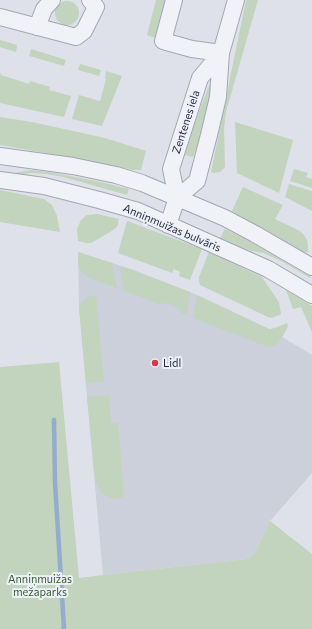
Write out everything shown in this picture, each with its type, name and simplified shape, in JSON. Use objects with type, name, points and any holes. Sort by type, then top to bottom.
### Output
[{"type":"street","points":[[37,27],[44,9],[52,0]]},
{"type":"street","points":[[0,17],[76,37],[84,31],[96,7],[90,0]]},
{"type":"street","points":[[174,0],[163,41],[192,49],[221,53]]},
{"type":"street","name":"Zentenes iela","points":[[168,225],[177,198],[196,181],[218,97],[221,53],[236,0]]},
{"type":"street","name":"Zentenes iela","points":[[177,198],[170,168],[200,78],[221,53]]},
{"type":"street","points":[[0,156],[73,166],[142,183],[225,218],[310,267]]},
{"type":"street","name":"Anniņmuižas bulvāris","points":[[0,180],[44,186],[138,211],[268,269],[304,287],[312,295]]},
{"type":"shaded area","points":[[78,252],[134,270],[197,295],[269,329],[312,355],[312,473],[270,521],[255,553],[248,559],[103,575],[79,308]]},
{"type":"green space","points":[[156,0],[165,0],[155,38],[147,35]]},
{"type":"green space","points":[[246,0],[258,0],[226,112],[224,128],[225,167],[220,172],[214,173],[211,172]]},
{"type":"green space","points":[[67,1],[72,2],[78,8],[78,18],[72,24],[67,25],[62,24],[56,18],[55,13],[56,8],[62,2]]},
{"type":"green space","points":[[0,40],[17,45],[16,52],[0,47]]},
{"type":"green space","points":[[31,49],[66,60],[64,66],[29,56]]},
{"type":"green space","points":[[80,64],[101,70],[99,76],[78,70]]},
{"type":"green space","points":[[106,71],[122,76],[102,126],[72,119],[79,95],[100,101],[106,79]]},
{"type":"green space","points":[[0,73],[1,75],[29,84],[30,81],[50,87],[49,90],[71,96],[64,117],[0,103]]},
{"type":"green space","points":[[214,73],[203,130],[193,157],[185,155],[193,127]]},
{"type":"green space","points":[[0,117],[32,122],[105,138],[146,151],[141,170],[133,170],[0,145]]},
{"type":"green space","points":[[235,122],[293,140],[279,193],[237,173]]},
{"type":"green space","points":[[294,169],[308,173],[306,177],[312,179],[312,188],[290,181]]},
{"type":"green space","points":[[31,170],[101,182],[129,189],[127,195],[47,174],[8,174]]},
{"type":"green space","points":[[289,184],[312,191],[312,211],[285,197]]},
{"type":"green space","points":[[243,187],[283,205],[275,219],[300,231],[304,235],[307,240],[308,252],[302,252],[232,211]]},
{"type":"green space","points":[[0,190],[44,199],[52,205],[57,216],[60,232],[0,222]]},
{"type":"green space","points":[[97,214],[119,219],[117,227],[91,243],[78,241],[77,229],[81,220],[87,215]]},
{"type":"green space","points":[[127,221],[202,249],[190,280],[179,276],[180,272],[174,269],[172,273],[118,253]]},
{"type":"green space","points":[[225,229],[251,242],[311,277],[310,278],[264,253],[251,251],[220,238]]},
{"type":"green space","points":[[78,252],[112,263],[117,288],[91,279],[82,273],[78,265]]},
{"type":"green space","points":[[209,252],[262,277],[279,302],[281,314],[272,318],[268,317],[200,285],[199,277]]},
{"type":"green space","points":[[121,266],[190,292],[187,315],[183,314],[178,308],[166,303],[158,304],[124,291],[120,268]]},
{"type":"green space","points":[[286,290],[312,306],[312,332],[301,307],[293,309]]},
{"type":"green space","points":[[96,295],[104,382],[86,383],[79,308],[87,297]]},
{"type":"green space","points":[[197,295],[269,329],[287,323],[288,326],[283,336],[274,346],[268,347],[193,318]]},
{"type":"green space","name":"Anniņmuižas mežaparks","points":[[59,362],[79,578],[248,559],[255,553],[270,521],[312,554],[312,629],[0,629],[0,367]]},
{"type":"green space","points":[[109,395],[111,423],[118,423],[124,493],[122,494],[123,498],[112,499],[101,493],[95,478],[87,397]]},
{"type":"waterway","points":[[54,420],[55,483],[63,629]]},
{"type":"place","name":"Lidl","points":[[155,363]]}]
